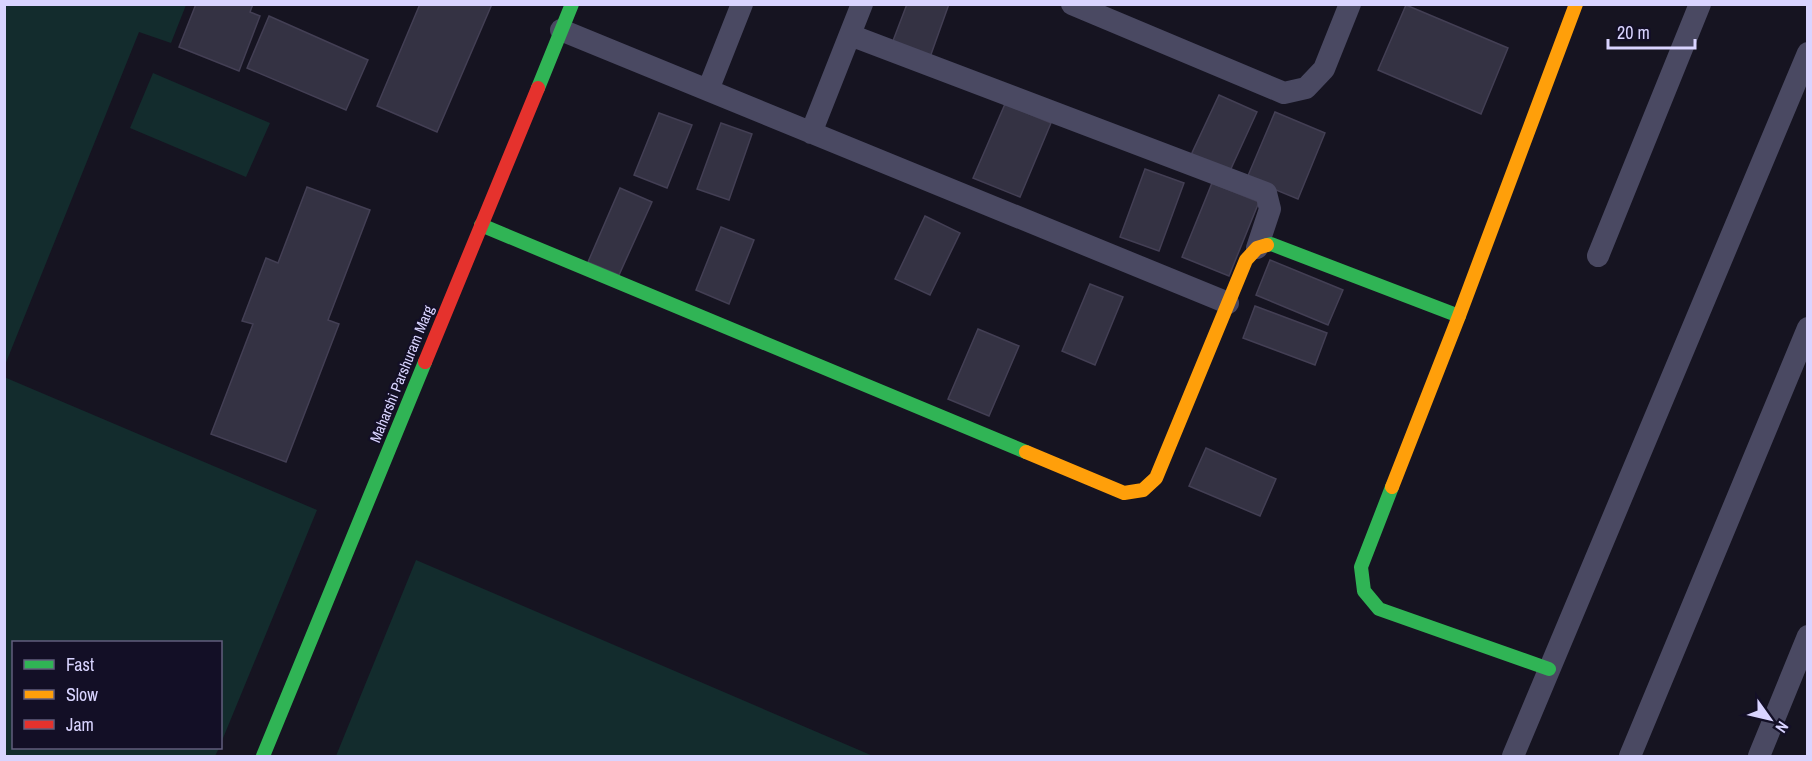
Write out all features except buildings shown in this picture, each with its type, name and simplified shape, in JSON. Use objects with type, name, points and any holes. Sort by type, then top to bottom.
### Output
[{"type":"street","name":"Maharshi Parshuram Marg","points":[[263,756],[572,4]]},
{"type":"street","points":[[708,90],[742,4]]},
{"type":"street","points":[[811,133],[862,4]]},
{"type":"street","points":[[1072,4],[1284,93],[1306,88],[1323,69],[1350,4]]},
{"type":"street","points":[[1549,669],[1379,609],[1364,591],[1361,567],[1459,316],[1576,4]]},
{"type":"street","points":[[1598,256],[1700,4]]},
{"type":"street","points":[[561,30],[1228,303]]},
{"type":"street","points":[[481,225],[1124,494],[1143,490],[1156,478],[1246,260],[1257,248],[1270,209],[1266,193],[850,35]]},
{"type":"street","points":[[1513,756],[1808,53]]},
{"type":"street","points":[[1257,248],[1271,244],[1459,316]]},
{"type":"street","points":[[1630,756],[1808,327]]},
{"type":"street","points":[[1759,756],[1808,636]]},
{"type":"green space","points":[[5,4],[186,5],[171,43],[139,32],[5,365]]},
{"type":"green space","points":[[153,73],[270,123],[246,177],[130,128]]},
{"type":"green space","points":[[4,377],[317,510],[222,741],[222,641],[12,641],[12,749],[218,749],[215,756],[5,756]]},
{"type":"green space","points":[[416,560],[873,756],[336,756]]},
{"type":"traffic: fast","points":[[538,88],[572,4]]},
{"type":"traffic: fast","points":[[481,225],[1026,452]]},
{"type":"traffic: fast","points":[[1267,245],[1271,244],[1459,316]]},
{"type":"traffic: fast","points":[[263,756],[425,362]]},
{"type":"traffic: fast","points":[[1392,487],[1361,567],[1364,591],[1379,609],[1549,669]]},
{"type":"traffic: slow","points":[[1392,487],[1576,4]]},
{"type":"traffic: slow","points":[[1026,452],[1124,493],[1143,490],[1156,478],[1246,260],[1257,248],[1267,245]]},
{"type":"traffic: jam","points":[[425,362],[538,88]]}]
